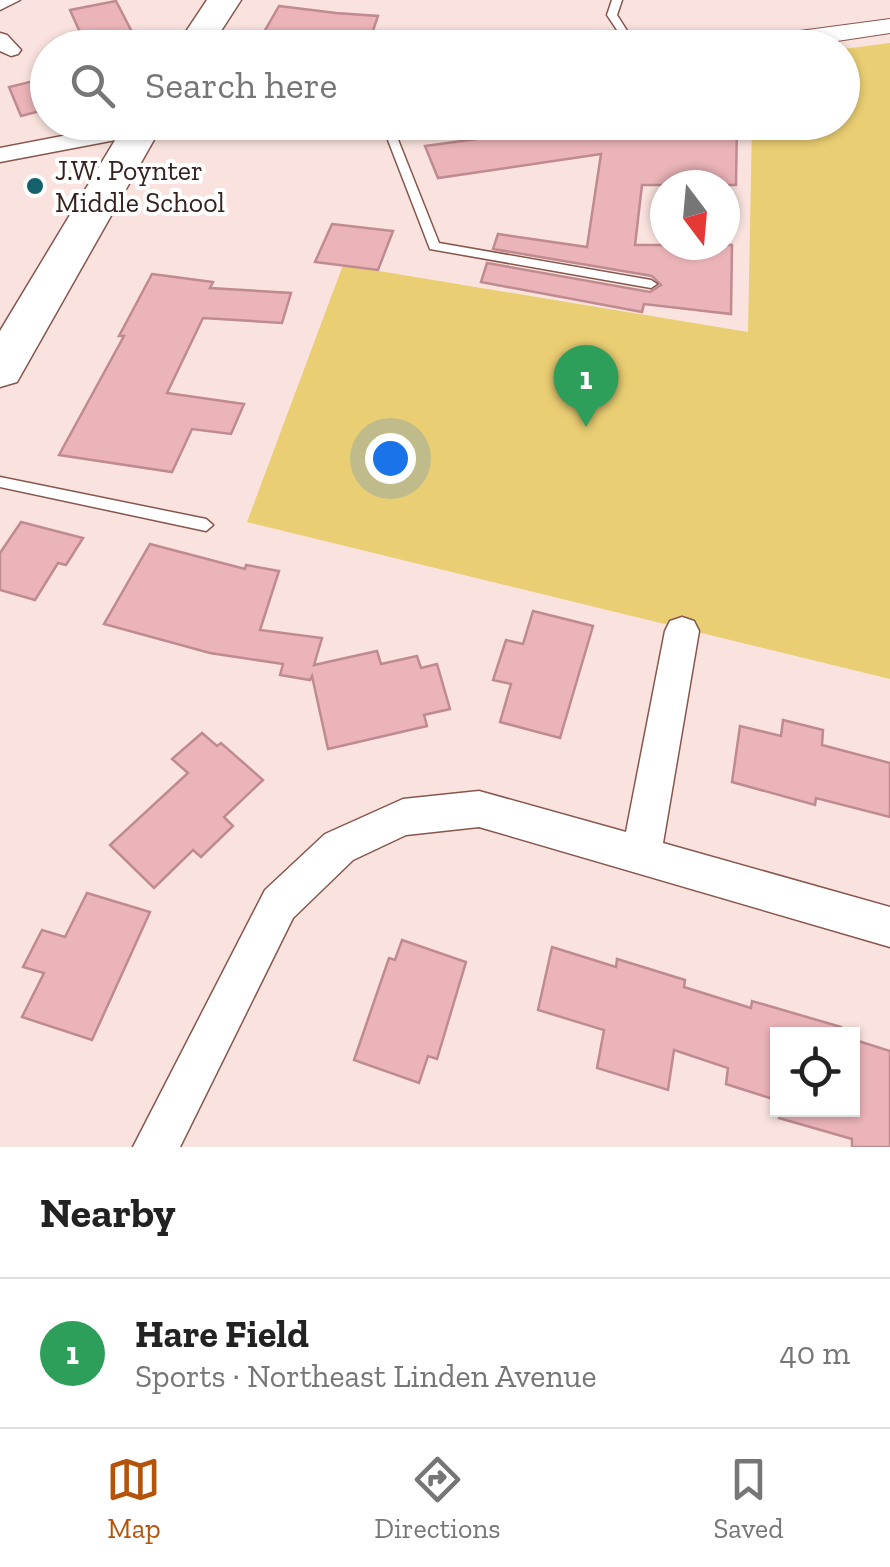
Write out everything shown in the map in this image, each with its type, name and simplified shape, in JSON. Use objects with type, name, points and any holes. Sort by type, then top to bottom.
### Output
[{"type":"highway","points":[[204,30],[224,0]]},
{"type":"highway","points":[[0,370],[146,140]]},
{"type":"street","points":[[0,4],[10,0]]},
{"type":"street","points":[[860,30],[890,26]]},
{"type":"street","points":[[0,155],[75,140]]},
{"type":"street","points":[[641,855],[682,631]]},
{"type":"street","points":[[156,1147],[279,904],[339,848],[403,818],[478,809],[890,927]]},
{"type":"lane","points":[[617,0],[612,15],[622,30]]},
{"type":"lane","points":[[393,140],[434,246],[650,284]]},
{"type":"lane","points":[[0,482],[206,525]]},
{"type":"shaded area","points":[[890,43],[890,679],[247,522],[343,265],[748,332],[752,140],[860,140],[860,47]]},
{"type":"building","points":[[116,1],[131,30],[79,30],[70,10]]},
{"type":"building","points":[[279,6],[378,16],[373,30],[265,30]]},
{"type":"building","points":[[30,82],[30,114],[21,116],[9,87]]},
{"type":"building","points":[[469,140],[737,140],[736,170],[650,170],[650,185],[642,185],[635,245],[650,245],[650,260],[732,260],[731,314],[644,304],[642,312],[481,282],[487,263],[650,292],[661,285],[652,276],[493,249],[498,234],[587,247],[601,154],[438,178],[425,146]]},
{"type":"building","points":[[332,224],[393,231],[378,270],[315,262]]},
{"type":"building","points":[[152,274],[213,282],[210,288],[291,293],[282,323],[203,318],[167,393],[244,404],[231,434],[192,429],[172,472],[59,455],[124,336],[119,336]]},
{"type":"building","points":[[21,522],[83,538],[66,565],[58,563],[35,600],[0,590],[0,553]]},
{"type":"building","points":[[150,544],[245,569],[246,565],[279,571],[260,630],[322,638],[314,665],[377,651],[381,664],[417,656],[421,668],[437,664],[450,709],[424,715],[427,726],[328,749],[312,676],[310,680],[280,675],[283,664],[210,653],[104,624]]},
{"type":"building","points":[[533,611],[593,626],[560,738],[500,722],[511,684],[493,680],[506,640],[523,644]]},
{"type":"building","points":[[783,720],[823,730],[822,745],[890,763],[890,817],[816,798],[815,805],[732,782],[740,726],[781,736]]},
{"type":"building","points":[[202,733],[217,746],[221,743],[263,780],[224,817],[233,826],[201,857],[193,850],[154,888],[110,845],[188,773],[172,759]]},
{"type":"building","points":[[87,893],[150,912],[92,1040],[22,1017],[44,973],[23,967],[42,930],[65,937]]},
{"type":"building","points":[[402,940],[466,962],[437,1059],[428,1056],[419,1083],[354,1060],[389,958],[395,960]]},
{"type":"building","points":[[552,947],[616,967],[617,959],[685,980],[684,987],[751,1008],[752,1001],[841,1027],[770,1027],[770,1098],[726,1084],[728,1068],[674,1050],[668,1090],[597,1068],[604,1030],[538,1010]]},
{"type":"building","points":[[860,1042],[890,1051],[890,1147],[852,1147],[852,1139],[779,1118],[860,1117]]},
{"type":"place","name":"J.W. Poynter Middle School","points":[[35,186]]},
{"type":"place","name":"Hare Field","points":[[586,427]]}]
